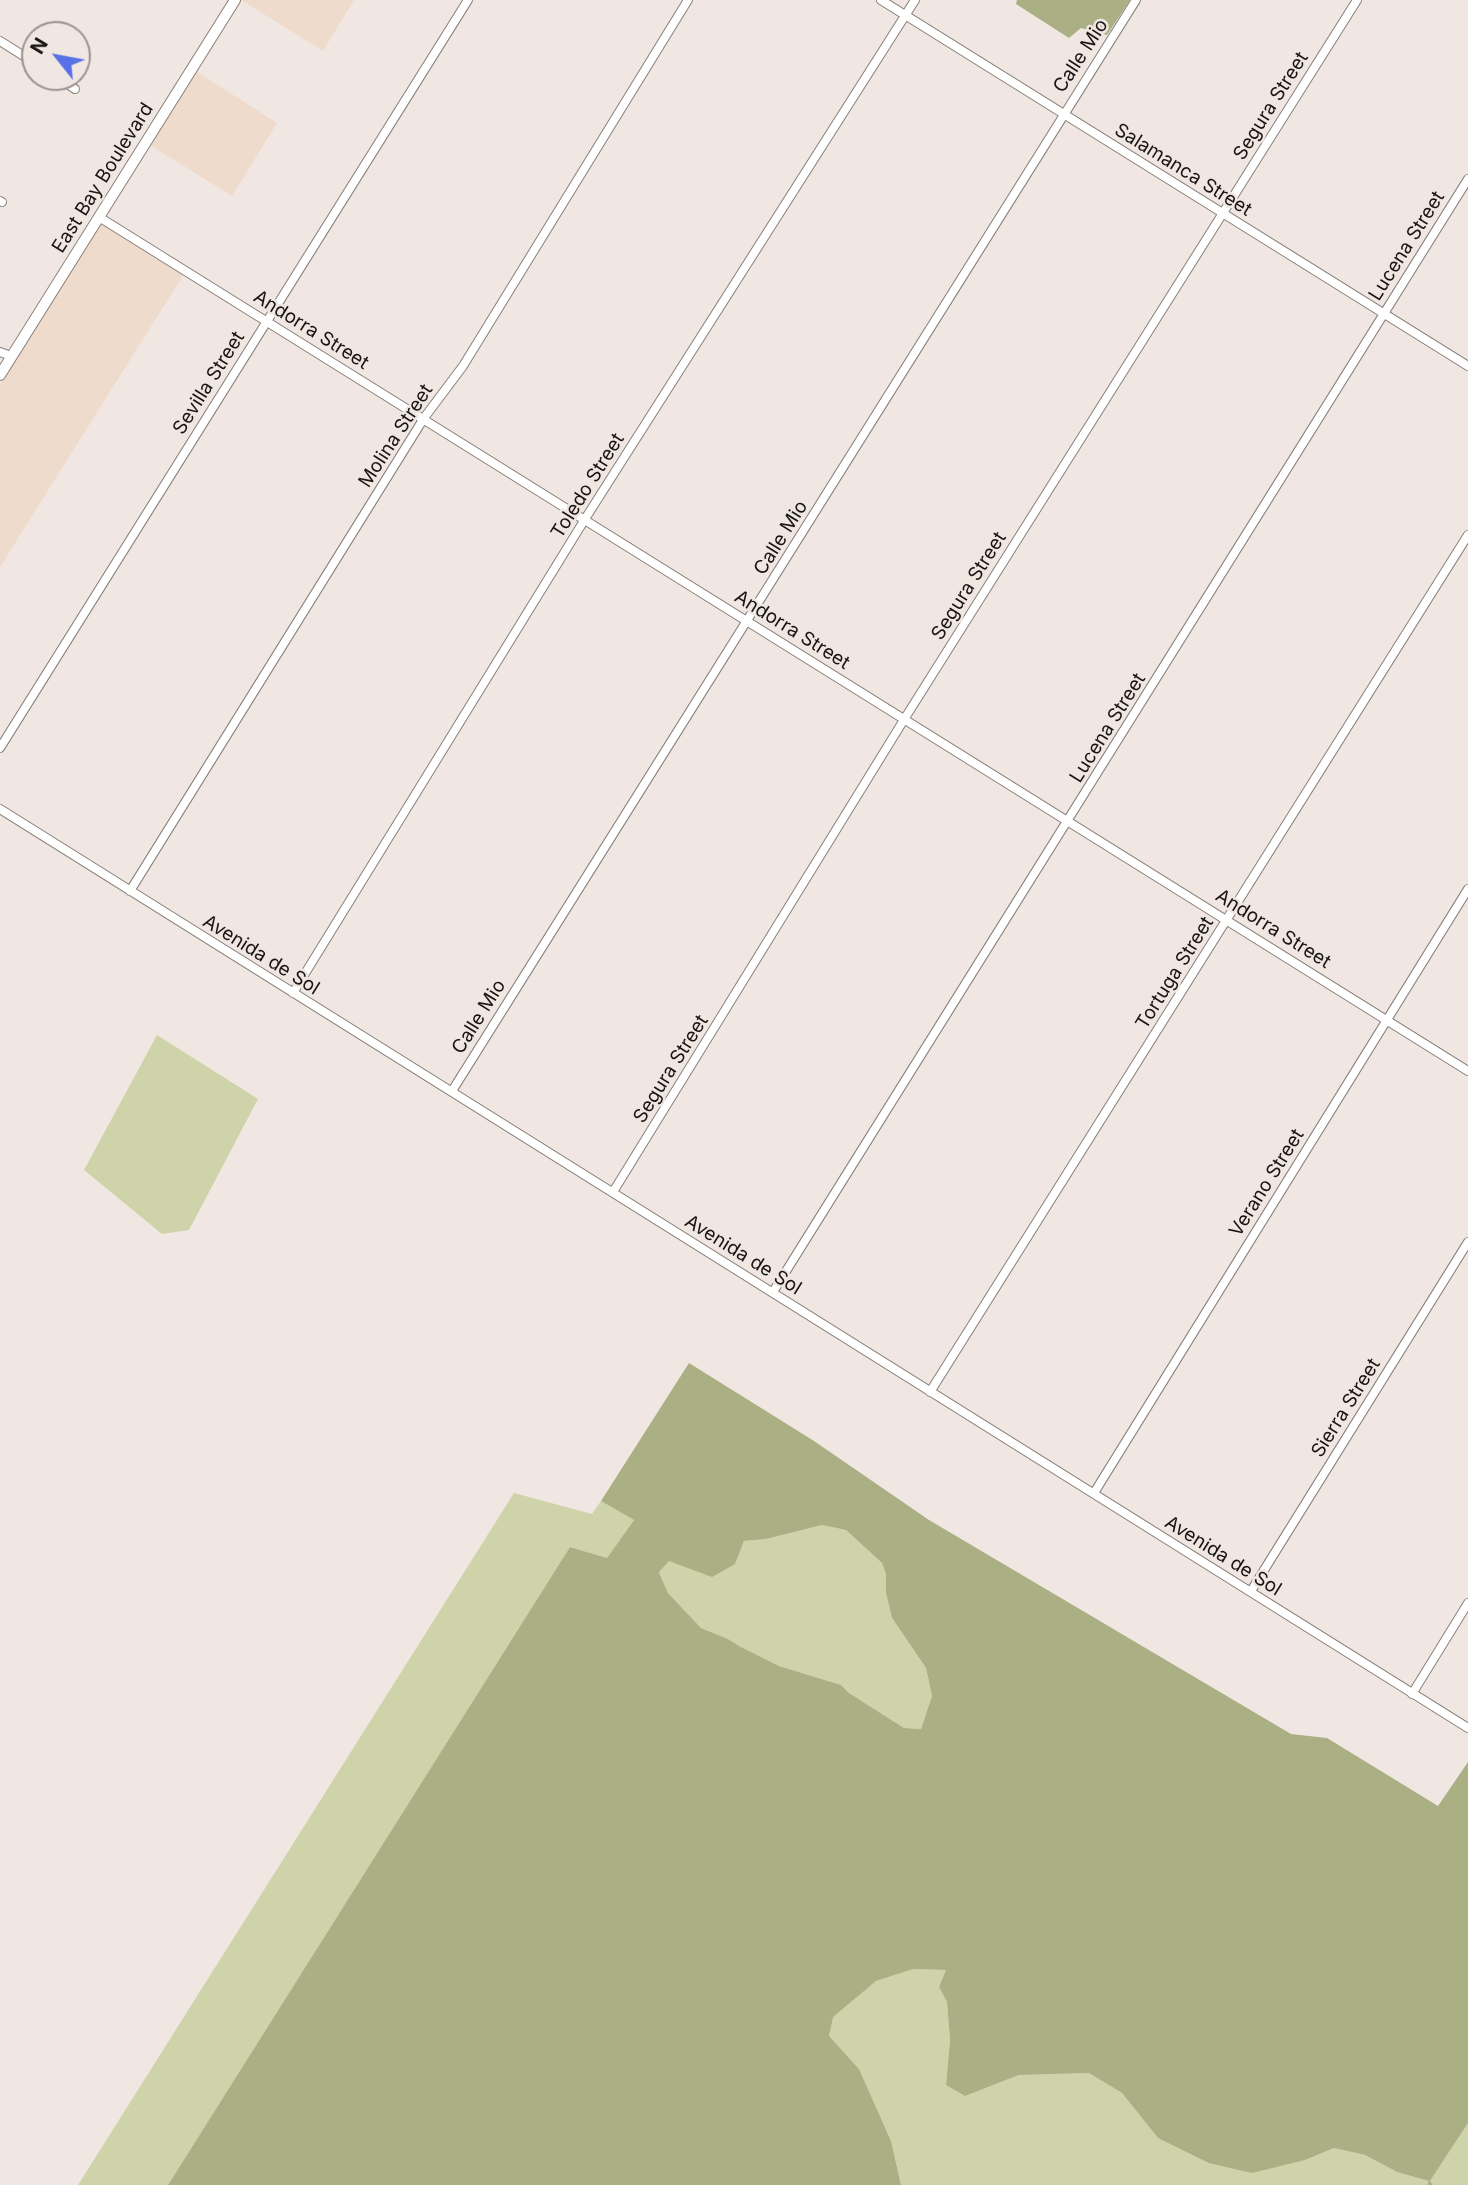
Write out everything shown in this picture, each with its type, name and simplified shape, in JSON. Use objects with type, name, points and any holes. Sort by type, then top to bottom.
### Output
[{"type":"main road","name":"East Bay Boulevard","points":[[1,371],[235,0]]},
{"type":"street","name":"Sevilla Street","points":[[0,748],[468,0]]},
{"type":"street","name":"Molina Street","points":[[130,891],[424,418],[463,366],[688,0]]},
{"type":"street","name":"Salamanca Street","points":[[881,0],[1468,366]]},
{"type":"street","name":"Toledo Street","points":[[293,993],[585,519],[915,0]]},
{"type":"street","name":"Calle Mio","points":[[452,1091],[1136,0]]},
{"type":"street","name":"Segura Street","points":[[613,1192],[905,718],[1357,0]]},
{"type":"street","points":[[0,41],[21,54]]},
{"type":"street","name":"Lucena Street","points":[[773,1292],[1468,179]]},
{"type":"street","name":"Andorra Street","points":[[99,216],[1468,1070]]},
{"type":"street","points":[[0,352],[11,356]]},
{"type":"street","name":"Tortuga Street","points":[[930,1392],[1468,535]]},
{"type":"street","name":"Avenida de Sol","points":[[0,809],[1468,1728]]},
{"type":"street","name":"Verano Street","points":[[1094,1493],[1468,889]]},
{"type":"street","name":"Sierra Street","points":[[1251,1591],[1468,1241]]},
{"type":"street","points":[[1412,1693],[1468,1603]]},
{"type":"shaded area","points":[[241,0],[354,0],[323,51]]},
{"type":"shaded area","points":[[196,71],[277,123],[232,196],[150,145]]},
{"type":"shaded area","points":[[101,223],[184,274],[0,567],[0,384]]},
{"type":"green space","points":[[1017,0],[1130,0],[1107,35],[1081,28],[1069,38],[1016,4]]},
{"type":"green space","points":[[157,1035],[258,1099],[189,1230],[162,1234],[84,1170]]},
{"type":"green space","points":[[689,1363],[814,1441],[929,1520],[1291,1734],[1327,1738],[1438,1806],[1468,1762],[1468,2123],[1430,2181],[1433,2185],[1427,2185],[1429,2181],[1397,2172],[1365,2155],[1334,2148],[1305,2160],[1252,2173],[1209,2163],[1158,2138],[1122,2093],[1089,2073],[1019,2075],[965,2096],[946,2085],[950,2040],[947,2002],[939,1987],[946,1970],[913,1969],[876,1981],[833,2017],[829,2036],[859,2069],[891,2141],[901,2185],[168,2185],[570,1547],[607,1558],[634,1520],[601,1501]],"holes":[[[822,1525],[846,1530],[882,1563],[892,1618],[926,1668],[932,1696],[921,1729],[904,1728],[841,1685],[779,1666],[701,1628],[668,1593],[659,1572],[669,1561],[712,1577],[735,1564],[744,1541],[766,1539]]]},
{"type":"green space","points":[[514,1493],[592,1514],[601,1501],[634,1520],[607,1558],[570,1547],[168,2185],[78,2185]]},
{"type":"green space","points":[[822,1525],[846,1530],[882,1563],[892,1618],[926,1668],[932,1696],[921,1729],[904,1728],[841,1685],[779,1666],[701,1628],[668,1593],[659,1571],[668,1561],[683,1565],[735,1564],[744,1541],[766,1539]]},
{"type":"green space","points":[[912,1969],[946,1970],[939,1987],[947,2002],[950,2040],[946,2085],[965,2096],[1019,2075],[1089,2073],[1122,2093],[1158,2138],[1305,2160],[1334,2148],[1365,2155],[1397,2172],[1430,2181],[1468,2123],[1468,2185],[1433,2185],[1430,2182],[1427,2185],[901,2185],[891,2141],[859,2069],[829,2037],[832,2017],[876,1981]]}]
